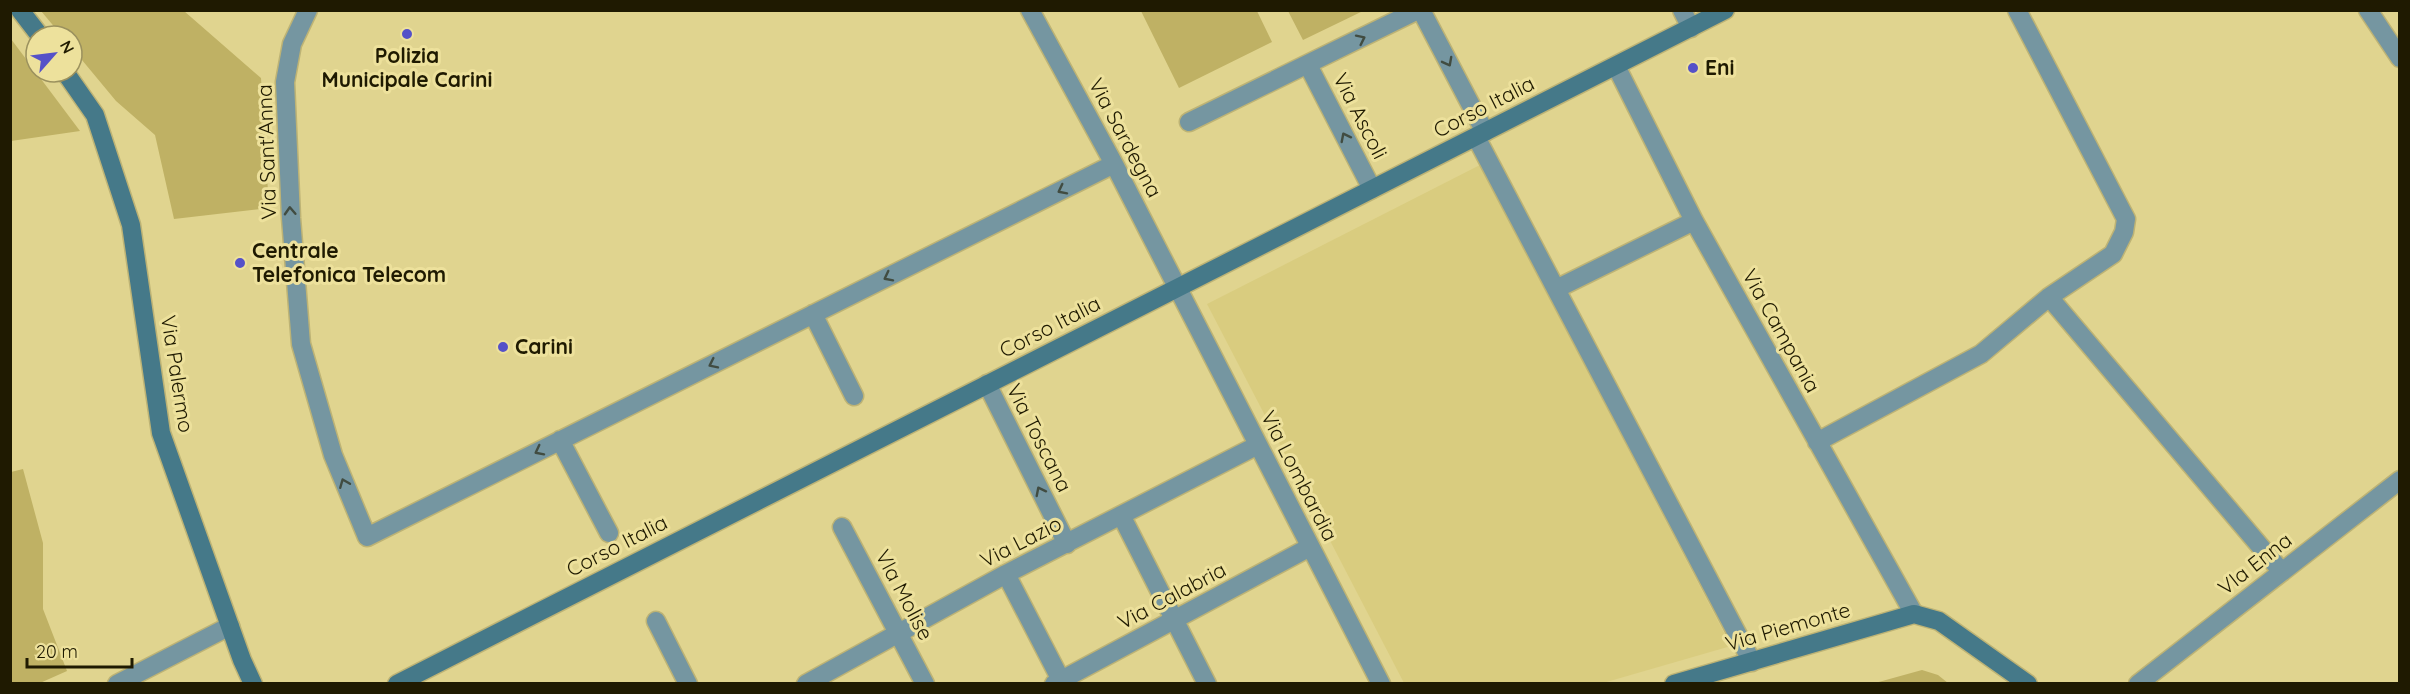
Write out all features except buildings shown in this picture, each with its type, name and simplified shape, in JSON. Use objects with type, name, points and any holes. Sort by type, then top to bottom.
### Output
[{"type":"street","points":[[20,10],[31,24]]},
{"type":"street","name":"Via Sant'Anna","points":[[308,10],[292,44],[285,82],[291,218],[301,344],[333,455],[367,537],[560,440]]},
{"type":"street","name":"Via Sardegna","points":[[1030,10],[1114,164],[1177,288]]},
{"type":"street","points":[[1189,122],[1419,10],[1556,289],[1752,662]]},
{"type":"street","points":[[1682,10],[1691,28]]},
{"type":"street","name":"Corso Italia","points":[[397,684],[1725,10]]},
{"type":"street","points":[[1818,442],[1981,354],[2049,297],[2114,254],[2124,232],[2126,219],[2017,10]]},
{"type":"street","points":[[2368,10],[2400,58]]},
{"type":"street","name":"Via Ascoli","points":[[1308,65],[1372,189]]},
{"type":"street","name":"Via Campania","points":[[1616,66],[1694,221],[1914,614]]},
{"type":"street","name":"Via Palermo","points":[[73,84],[95,115],[131,225],[161,433],[253,684]]},
{"type":"street","points":[[609,533],[560,440],[1114,164]]},
{"type":"street","points":[[1556,289],[1694,221]]},
{"type":"street","name":"Via Lombardia","points":[[1177,288],[1381,684]]},
{"type":"street","points":[[2049,297],[2282,572]]},
{"type":"street","points":[[813,314],[854,396]]},
{"type":"street","name":"Via Toscana","points":[[987,384],[1067,544]]},
{"type":"street","name":"Via Lazio","points":[[806,684],[1006,574],[1258,445]]},
{"type":"street","name":"VIa Enna","points":[[2138,684],[2400,480]]},
{"type":"street","points":[[1120,515],[1207,684]]},
{"type":"street","name":"VIa Molise","points":[[842,527],[925,684]]},
{"type":"street","name":"Via Calabria","points":[[1060,682],[1310,547]]},
{"type":"street","points":[[1006,574],[1060,682]]},
{"type":"street","points":[[1914,614],[1939,621],[1968,639],[2028,684]]},
{"type":"street","name":"Via Piemonte","points":[[1674,684],[1914,614]]},
{"type":"street","points":[[656,621],[688,684]]},
{"type":"street","points":[[117,684],[230,626]]},
{"type":"shaded area","points":[[41,11],[184,11],[261,78],[269,208],[174,219],[155,135],[116,101],[84,62],[84,24],[52,24]]},
{"type":"shaded area","points":[[1141,11],[1257,11],[1272,42],[1179,88]]},
{"type":"shaded area","points":[[1288,11],[1363,11],[1303,40]]},
{"type":"shaded area","points":[[10,39],[24,56],[24,84],[45,84],[80,131],[11,141]]},
{"type":"shaded area","points":[[1480,165],[1731,646],[1603,683],[1404,683],[1207,304]]},
{"type":"shaded area","points":[[23,469],[43,543],[43,609],[67,671],[40,683],[11,683],[11,472]]},
{"type":"shaded area","points":[[1922,670],[1938,675],[1948,683],[1875,683]]},
{"type":"place","name":"Polizia Municipale Carini","points":[[407,34]]},
{"type":"place","name":"Eni","points":[[1693,68]]},
{"type":"place","name":"Centrale Telefonica Telecom","points":[[240,263]]},
{"type":"place","name":"Carini","points":[[503,347]]}]
